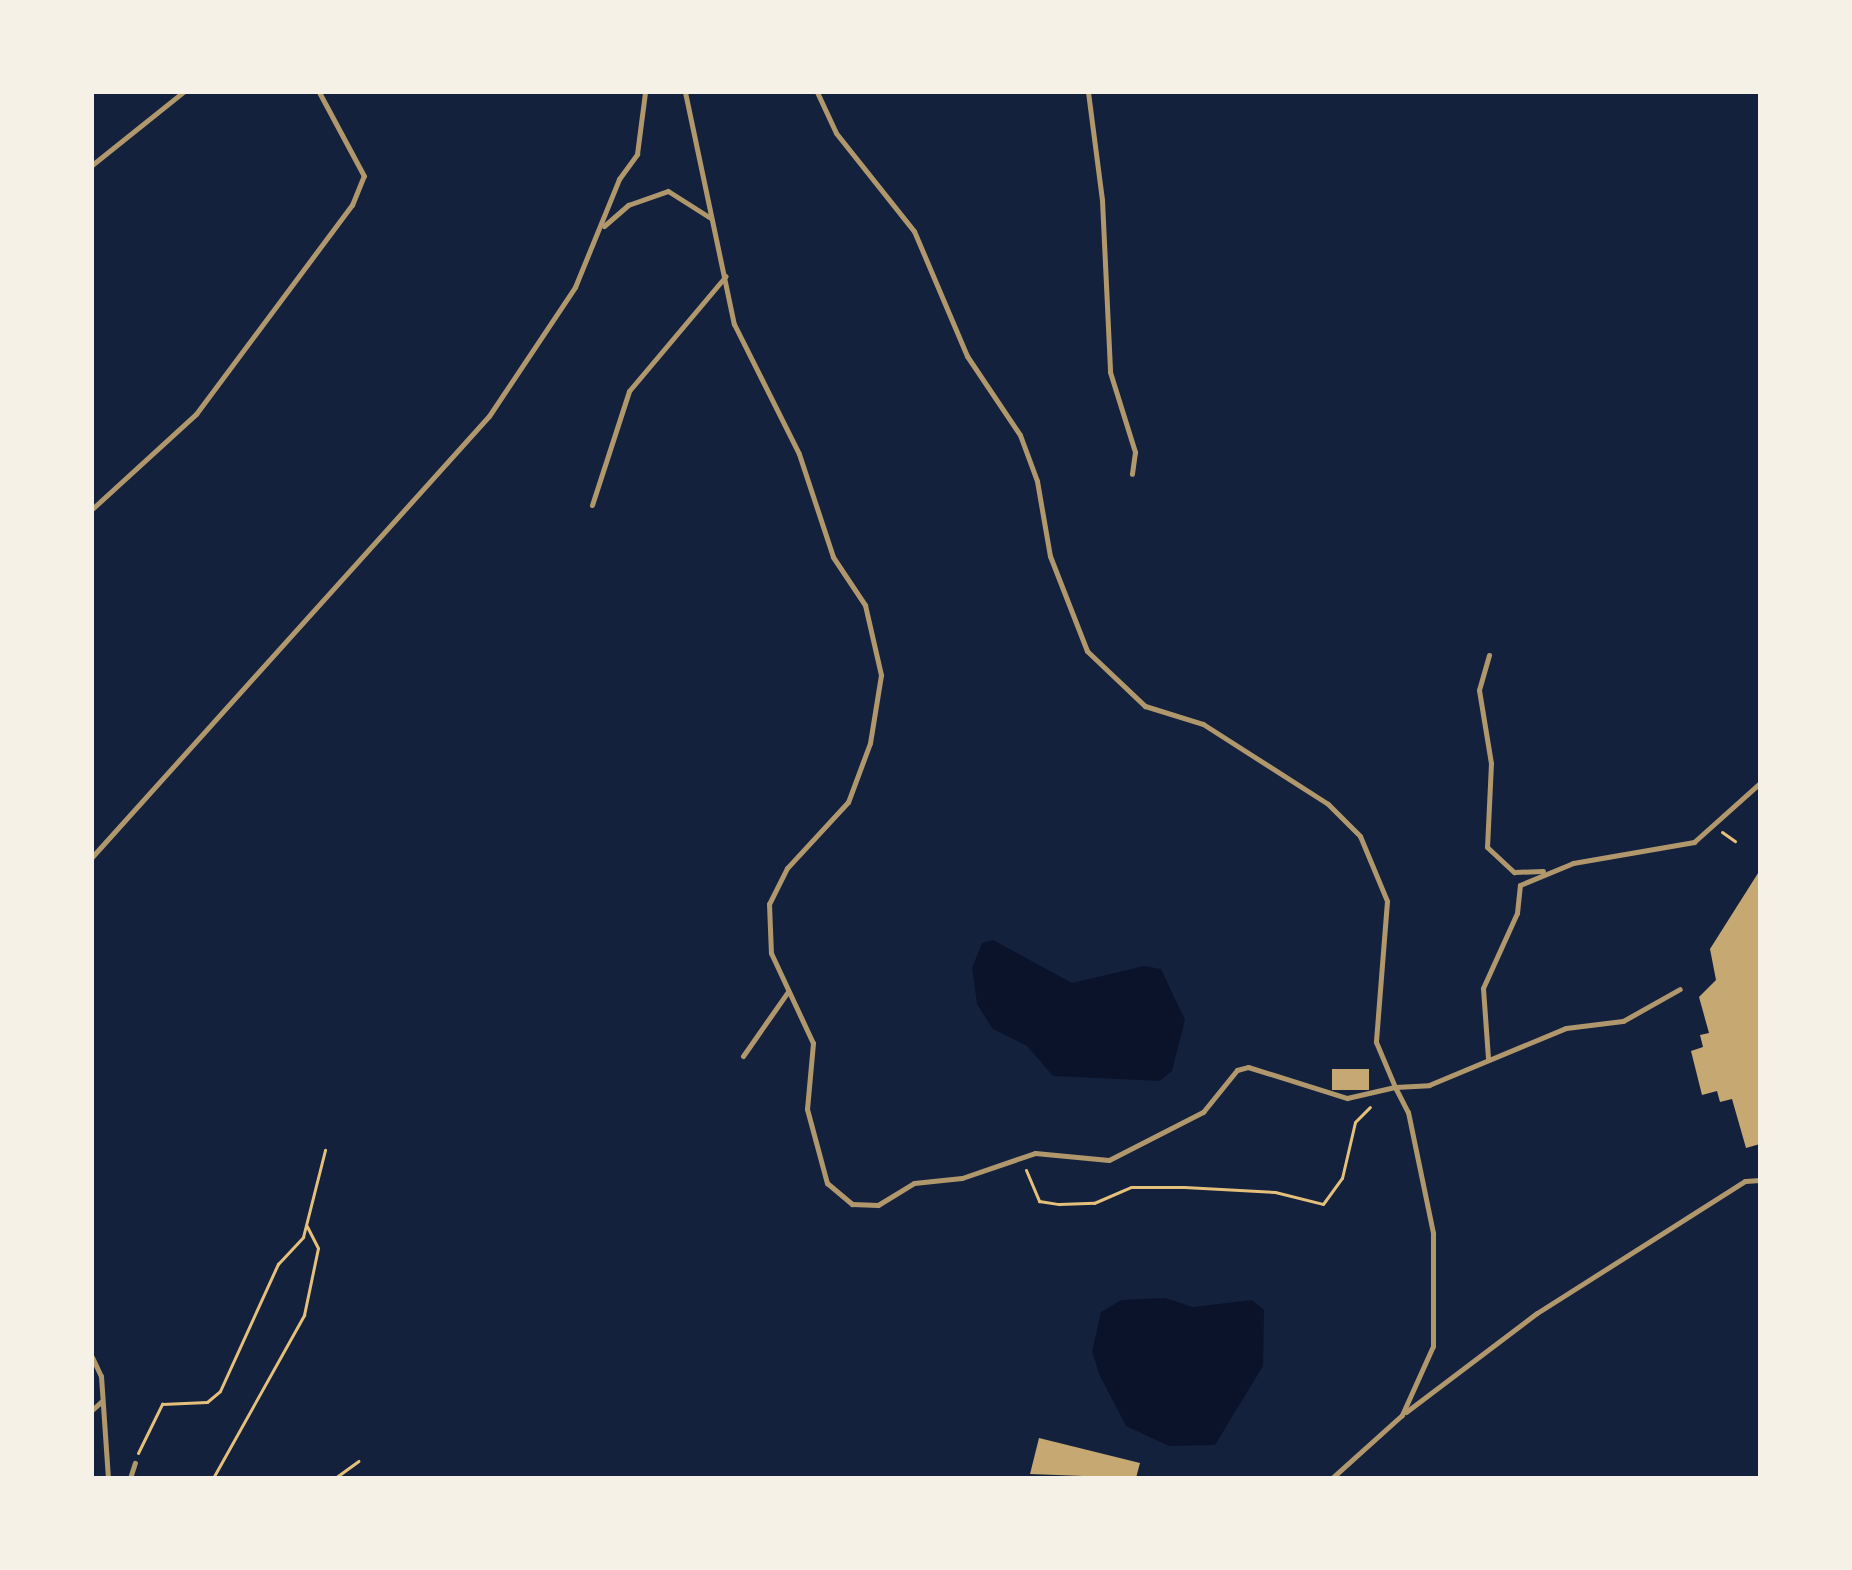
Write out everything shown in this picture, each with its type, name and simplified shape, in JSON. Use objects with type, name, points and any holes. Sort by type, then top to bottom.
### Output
[{"type":"lane","points":[[92,165],[183,92]]},
{"type":"lane","points":[[92,509],[196,414],[352,205],[364,176],[319,92]]},
{"type":"lane","points":[[598,238],[619,179],[637,154],[645,92]]},
{"type":"lane","points":[[685,92],[709,217],[747,355],[799,454],[833,557],[865,605],[881,675],[870,743],[848,802],[787,868],[769,904],[771,953],[813,1043],[807,1109],[814,1145],[827,1183],[841,1199],[878,1205],[914,1183],[962,1178],[1025,1156],[1109,1160],[1143,1148],[1203,1112],[1237,1070],[1248,1067],[1319,1095],[1381,1096],[1395,1087],[1418,1088],[1566,1028],[1623,1021],[1680,989]]},
{"type":"lane","points":[[817,92],[836,133],[907,220],[967,356],[1020,435],[1037,481],[1050,556],[1087,651],[1145,706],[1203,724],[1328,804],[1360,836],[1387,901],[1376,1042],[1417,1154],[1437,1284],[1433,1346],[1402,1415]]},
{"type":"lane","points":[[1088,92],[1102,200],[1110,372],[1135,452],[1132,474]]},
{"type":"lane","points":[[92,857],[489,416],[575,287],[610,215],[668,191],[709,217]]},
{"type":"lane","points":[[592,505],[629,391],[727,276]]},
{"type":"lane","points":[[1489,655],[1479,690],[1492,784],[1487,847],[1514,872],[1548,870],[1677,849],[1715,827],[1760,783]]},
{"type":"lane","points":[[1488,1058],[1481,1006],[1488,969],[1517,913],[1520,885],[1548,870]]},
{"type":"lane","points":[[743,1056],[787,992]]},
{"type":"lane","points":[[1332,1478],[1402,1415],[1537,1313],[1745,1181],[1760,1180]]},
{"type":"lane","points":[[92,1357],[102,1397],[108,1478]]},
{"type":"lane","points":[[92,1410],[102,1397]]},
{"type":"lane","points":[[130,1478],[135,1463]]},
{"type":"path","points":[[1715,827],[1735,841]]},
{"type":"path","points":[[1025,1156],[1039,1201],[1094,1203],[1131,1187],[1184,1187],[1275,1192],[1323,1204],[1342,1178],[1355,1122],[1381,1096]]},
{"type":"path","points":[[135,1463],[162,1404],[216,1397],[278,1264],[307,1226],[325,1150]]},
{"type":"path","points":[[213,1478],[304,1315],[318,1248],[307,1226]]},
{"type":"path","points":[[335,1478],[358,1461]]},
{"type":"water","points":[[993,940],[1072,983],[1144,966],[1161,969],[1185,1020],[1172,1071],[1160,1081],[1053,1076],[1027,1046],[993,1029],[977,1004],[972,968],[982,943]]},
{"type":"water","points":[[1165,1298],[1193,1307],[1252,1300],[1264,1310],[1263,1366],[1215,1445],[1169,1446],[1126,1426],[1099,1374],[1092,1351],[1101,1312],[1121,1300]]},
{"type":"building","points":[[1760,870],[1760,1144],[1746,1148],[1732,1099],[1720,1102],[1717,1091],[1702,1095],[1691,1051],[1703,1047],[1700,1035],[1709,1033],[1699,997],[1716,980],[1710,949]]},
{"type":"building","points":[[1332,1069],[1369,1069],[1369,1090],[1332,1090]]},
{"type":"building","points":[[1039,1438],[1140,1463],[1136,1478],[1030,1474]]}]
